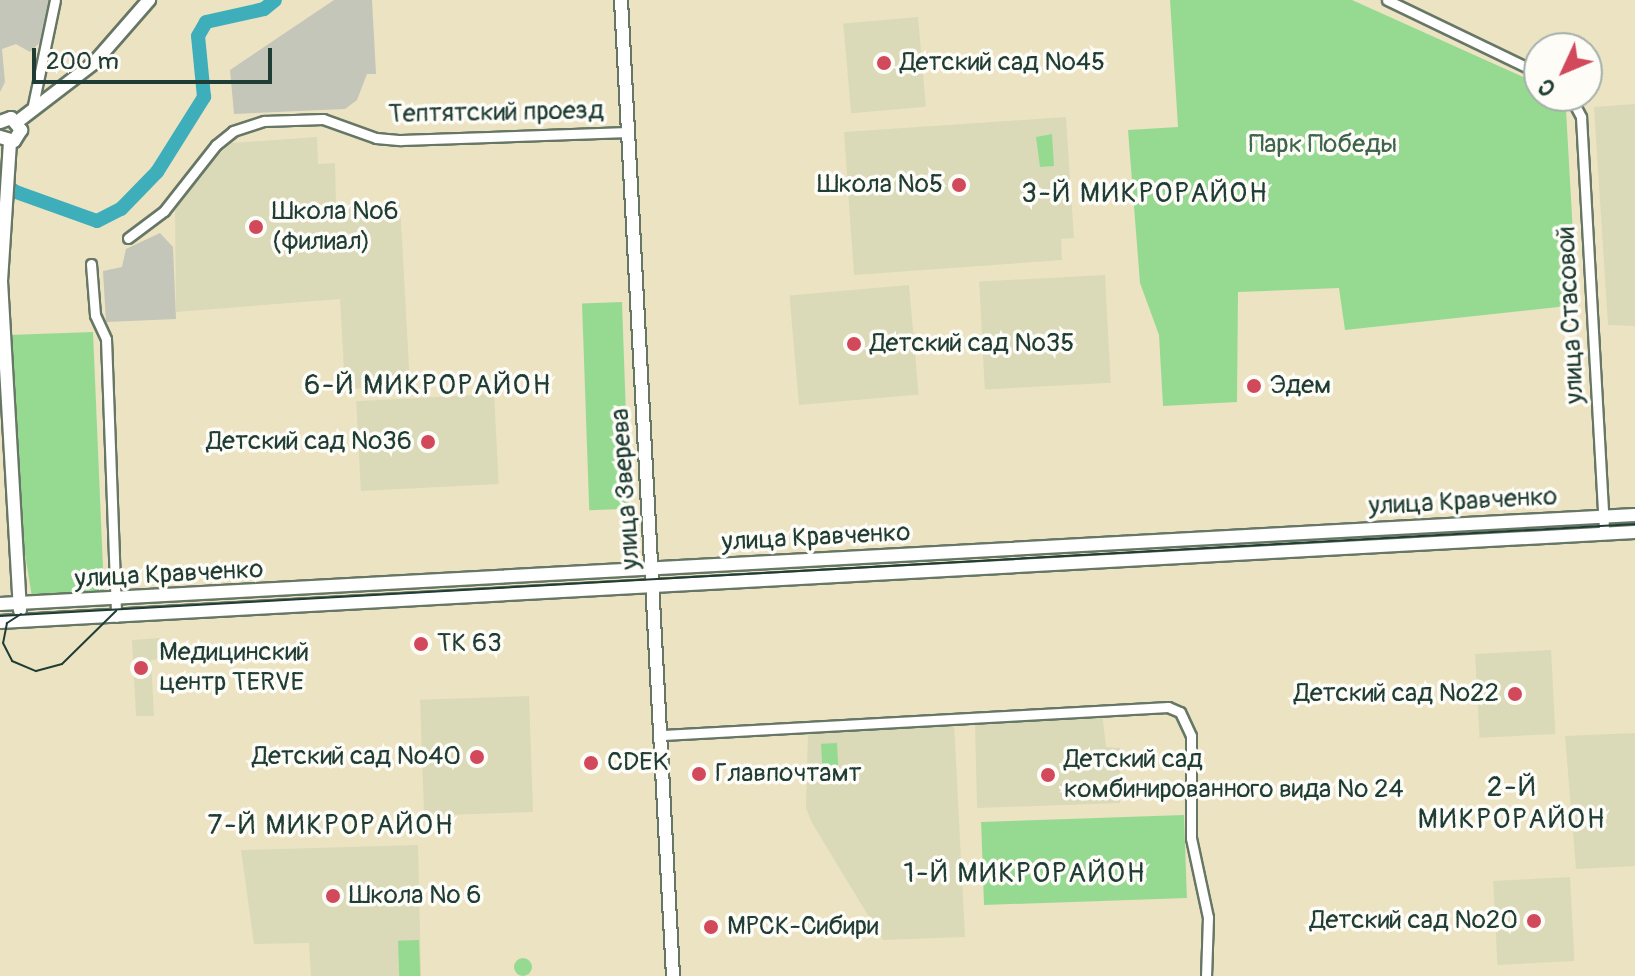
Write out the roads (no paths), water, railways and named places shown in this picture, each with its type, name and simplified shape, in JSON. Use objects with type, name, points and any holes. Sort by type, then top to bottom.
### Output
[{"type":"main road","points":[[0,122],[17,122],[94,63],[149,0]]},
{"type":"main road","name":"улица Зверева","points":[[621,0],[663,735],[673,976]]},
{"type":"main road","points":[[17,122],[19,137],[5,140],[9,185],[1,292],[20,621]]},
{"type":"main road","name":"улица Кравченко","points":[[0,604],[116,601],[1635,515]]},
{"type":"main road","name":"улица Кравченко","points":[[0,622],[300,608],[1635,532]]},
{"type":"street","points":[[32,110],[55,0]]},
{"type":"street","points":[[1387,0],[1523,65]]},
{"type":"street","name":"улица Стасовой","points":[[1578,112],[1604,534]]},
{"type":"street","name":"Тептятский проезд","points":[[128,238],[164,211],[216,145],[233,131],[264,121],[323,119],[401,140],[628,132]]},
{"type":"street","points":[[91,264],[95,315],[106,339],[116,617]]},
{"type":"street","points":[[1414,527],[1415,545]]},
{"type":"street","points":[[1085,545],[1086,563]]},
{"type":"street","points":[[1030,548],[1031,566]]},
{"type":"street","points":[[974,551],[975,568]]},
{"type":"street","points":[[916,554],[917,571]]},
{"type":"street","points":[[860,557],[861,574]]},
{"type":"street","points":[[822,559],[823,576]]},
{"type":"street","points":[[757,564],[758,580]]},
{"type":"street","points":[[570,574],[571,591]]},
{"type":"street","points":[[349,587],[352,605]]},
{"type":"street","points":[[298,590],[300,608]]},
{"type":"street","points":[[0,614],[0,622]]},
{"type":"street","points":[[663,735],[1151,707],[1180,712],[1191,736],[1191,838],[1208,917],[1206,976]]},
{"type":"waterway","points":[[0,181],[16,192],[97,221],[121,209],[157,172],[204,97],[198,36],[206,22],[264,9],[275,0]]},
{"type":"tram line","points":[[0,616],[1635,524]]},
{"type":"tram line","points":[[21,614],[7,623],[3,643],[12,661],[36,671],[62,664],[116,611]]},
{"type":"place","name":"Детский сад №45","points":[[884,63]]},
{"type":"place","name":"Школа №5","points":[[959,185]]},
{"type":"place","name":"Школа №6 (филиал)","points":[[256,227]]},
{"type":"place","name":"Детский сад №35","points":[[854,344]]},
{"type":"place","name":"Эдем","points":[[1254,386]]},
{"type":"place","name":"Детский сад №36","points":[[428,442]]},
{"type":"place","name":"ТК 63","points":[[421,644]]},
{"type":"place","name":"Медицинский центр TERVE","points":[[141,668]]},
{"type":"place","name":"Детский сад №22","points":[[1515,694]]},
{"type":"place","name":"Детский сад №40","points":[[477,757]]},
{"type":"place","name":"CDEK","points":[[591,763]]},
{"type":"place","name":"Главпочтамт","points":[[699,774]]},
{"type":"place","name":"Детский сад комбинированного вида № 24","points":[[1048,775]]},
{"type":"place","name":"Школа № 6","points":[[333,896]]},
{"type":"place","name":"Детский сад №20","points":[[1534,921]]},
{"type":"place","name":"МРСК-Сибири","points":[[711,927]]},
{"type":"district","name":"3-Й МИКРОРАЙОН","points":[[1145,194]]},
{"type":"district","name":"6-Й МИКРОРАЙОН","points":[[428,386]]},
{"type":"district","name":"2-Й МИКРОРАЙОН","points":[[1512,804]]},
{"type":"district","name":"7-Й МИКРОРАЙОН","points":[[331,826]]},
{"type":"district","name":"1-Й МИКРОРАЙОН","points":[[1025,874]]},
{"type":"park label","name":"Парк Победы","points":[[1323,145]]}]
